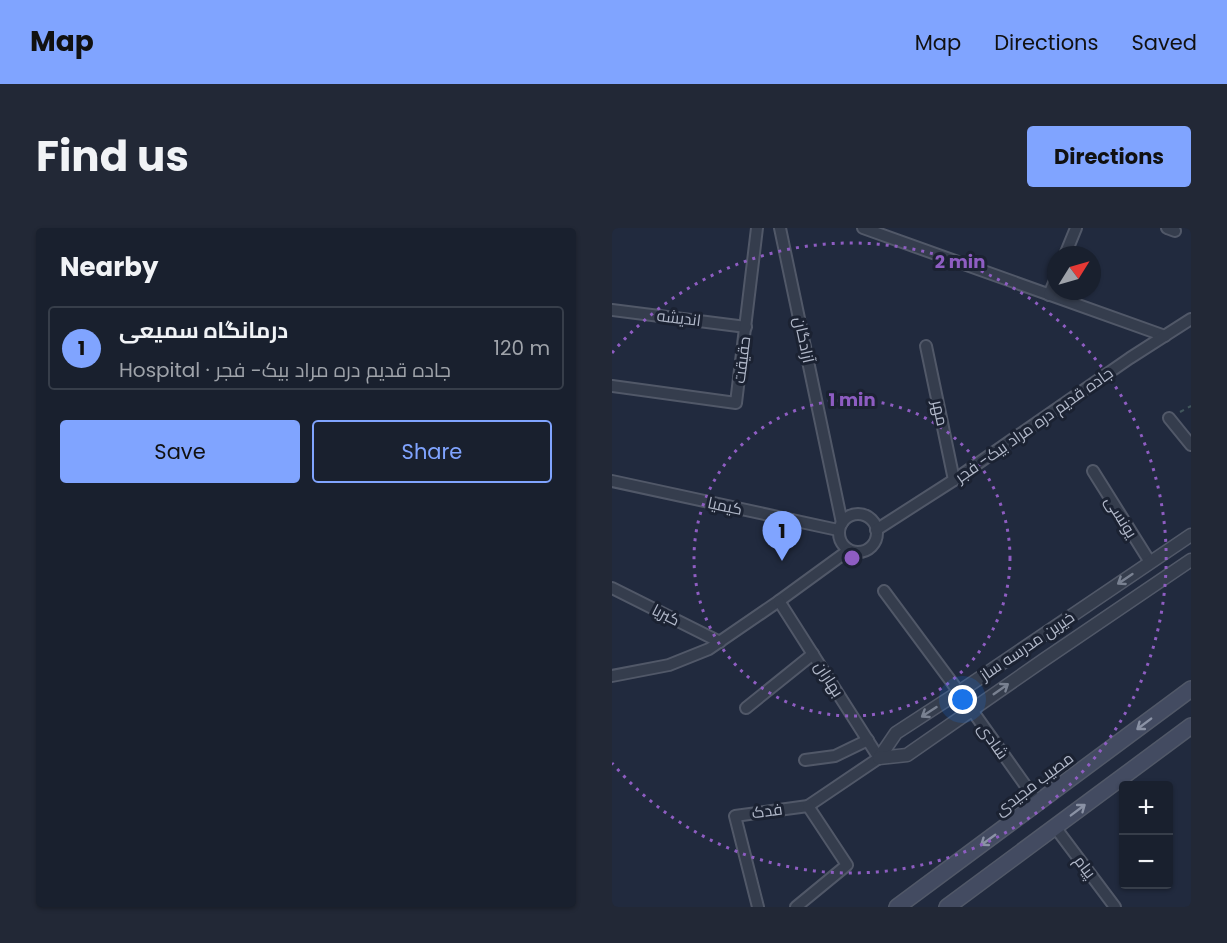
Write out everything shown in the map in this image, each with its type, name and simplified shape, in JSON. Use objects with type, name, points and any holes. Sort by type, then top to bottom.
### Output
[{"type":"main road","name":"مصیب مجیدی","points":[[897,907],[1191,689]]},
{"type":"main road","points":[[947,907],[1191,726]]},
{"type":"street","name":"حقیقت","points":[[612,386],[736,403],[758,228]]},
{"type":"street","name":"آزادگان","points":[[780,228],[840,526]]},
{"type":"street","points":[[863,228],[1047,294]]},
{"type":"street","points":[[1069,246],[1076,228]]},
{"type":"street","points":[[1063,300],[1165,336]]},
{"type":"street","name":"اندیشه","points":[[612,310],[746,327]]},
{"type":"street","name":"جاده قدیم دره مراد بیک- فجر","points":[[876,530],[954,480],[1130,358],[1191,320]]},
{"type":"street","name":"مهر","points":[[926,346],[954,480]]},
{"type":"street","points":[[1169,418],[1191,445]]},
{"type":"street","name":"یونسی","points":[[1093,471],[1150,562]]},
{"type":"street","name":"کیمیا","points":[[612,481],[840,526]]},
{"type":"street","points":[[861,514],[870,518],[876,530],[877,536],[873,545],[865,551],[849,550],[840,540],[840,526],[850,515],[861,514]]},
{"type":"street","name":"خیرین مدرسه ساز","points":[[879,758],[896,733],[1191,535]]},
{"type":"street","points":[[612,676],[669,665],[709,649],[849,550]]},
{"type":"street","name":"خیرین مدرسه ساز","points":[[879,758],[907,755],[1191,560]]},
{"type":"street","name":"کبریا","points":[[612,588],[720,642]]},
{"type":"street","name":"شادی","points":[[884,591],[960,692],[1038,803]]},
{"type":"street","name":"بهاران","points":[[779,601],[879,758]]},
{"type":"street","points":[[746,708],[813,654]]},
{"type":"street","points":[[805,760],[835,756],[868,740]]},
{"type":"street","name":"فدک","points":[[758,907],[735,816],[807,806],[879,758]]},
{"type":"street","points":[[796,907],[847,866],[807,806]]},
{"type":"street","name":"پیام","points":[[1055,827],[1115,907]]},
{"type":"place","name":"درمانگاه سمیعی","points":[[782,561]]}]
